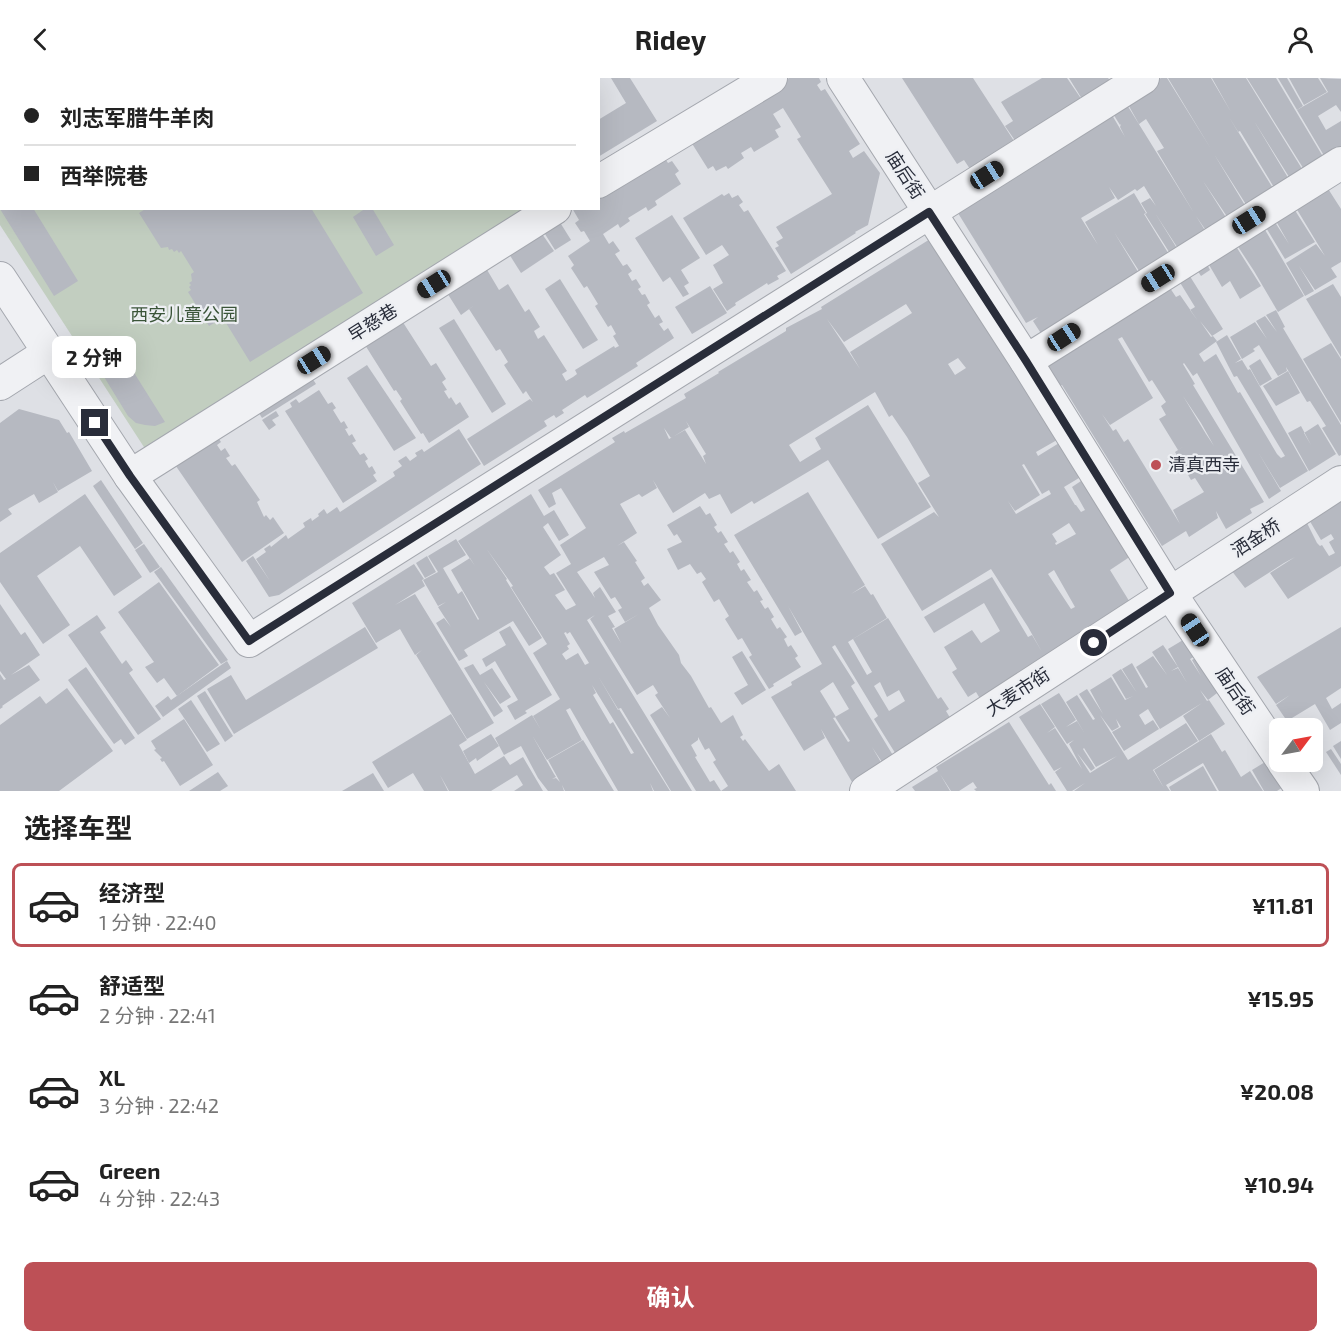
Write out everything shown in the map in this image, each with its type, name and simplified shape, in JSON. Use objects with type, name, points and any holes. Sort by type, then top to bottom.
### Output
[{"type":"street","points":[[600,181],[771,78]]},
{"type":"street","name":"庙后街","points":[[843,78],[1026,361],[1170,593],[1269,741]]},
{"type":"street","points":[[0,278],[130,476],[249,641],[1143,78]]},
{"type":"street","points":[[1026,361],[1341,163]]},
{"type":"street","name":"早慈巷","points":[[130,476],[552,210]]},
{"type":"street","points":[[0,384],[48,353]]},
{"type":"street","name":"洒金桥","points":[[1170,593],[1341,482]]},
{"type":"street","name":"大麦市街","points":[[866,791],[1170,593]]},
{"type":"street","points":[[1290,772],[1302,791]]},
{"type":"green space","name":"西安儿童公园","points":[[0,210],[553,210],[153,461],[0,225]]},
{"type":"building","points":[[611,78],[630,78],[657,121],[600,156],[600,119],[626,103]]},
{"type":"building","points":[[789,78],[819,78],[821,82],[817,85],[821,91],[825,89],[860,144],[849,151],[853,158],[864,151],[880,173],[868,225],[791,274],[775,248],[779,246],[776,242],[783,238],[776,227],[832,194],[797,139],[801,137],[783,108],[773,114],[781,127],[775,130],[779,137],[754,152],[751,147],[741,153],[744,158],[728,169],[726,166],[716,171],[713,166],[708,169],[686,134],[762,96]]},
{"type":"building","points":[[902,78],[973,78],[1014,141],[970,169],[964,160],[957,164]]},
{"type":"building","points":[[1042,78],[1067,78],[1082,100],[1016,142],[1005,126],[1013,121],[1001,102]]},
{"type":"building","points":[[1069,78],[1108,78],[1112,83],[1082,99]]},
{"type":"building","points":[[1161,78],[1167,78],[1211,149],[1168,78],[1211,78],[1231,112],[1212,78],[1246,78],[1304,172],[1291,180],[1254,121],[1290,181],[1275,189],[1240,131],[1238,132],[1274,190],[1247,206],[1214,154],[1246,207],[1228,218],[1203,181],[1227,219],[1207,232],[1196,216],[1206,232],[1179,250],[1155,213],[1178,250],[1171,255],[1145,214],[1147,213],[1141,203],[1150,198],[1156,206],[1144,186],[1118,200],[1109,187],[1115,198],[1081,218],[1098,245],[1085,222],[1134,193],[1146,213],[1144,214],[1170,256],[1141,274],[1114,232],[1140,275],[1042,335],[1033,321],[1038,317],[1026,323],[953,205],[1109,110],[1125,137],[1120,127],[1121,124],[1110,109],[1124,100],[1194,213],[1157,151],[1164,148],[1146,119],[1139,124],[1125,99]]},
{"type":"building","points":[[1247,78],[1276,78],[1325,160],[1305,171]]},
{"type":"building","points":[[1278,78],[1287,78],[1303,106],[1297,110]]},
{"type":"building","points":[[1289,78],[1318,78],[1327,92],[1304,105]]},
{"type":"building","points":[[1320,78],[1341,79],[1341,112],[1336,105],[1318,116],[1326,130],[1341,121],[1341,151],[1326,159],[1297,110],[1328,92]]},
{"type":"building","points":[[658,148],[668,163],[672,161],[679,171],[675,174],[681,184],[655,201],[657,205],[648,211],[646,207],[628,218],[630,221],[620,228],[618,224],[603,234],[609,244],[613,241],[620,251],[615,254],[623,266],[627,264],[632,271],[628,274],[632,281],[636,279],[641,287],[638,289],[642,295],[645,294],[650,303],[647,305],[655,318],[659,315],[663,322],[659,324],[664,331],[668,328],[674,338],[636,363],[638,366],[587,398],[585,395],[562,410],[564,413],[556,418],[554,415],[544,421],[547,426],[484,466],[467,439],[530,399],[533,402],[526,391],[523,394],[504,365],[508,362],[500,349],[496,351],[469,309],[461,315],[444,288],[483,263],[499,290],[508,284],[525,312],[529,309],[540,327],[534,331],[538,339],[544,335],[567,371],[562,374],[566,381],[577,374],[575,370],[614,346],[615,348],[619,346],[613,336],[616,334],[611,325],[608,327],[595,306],[598,304],[587,286],[584,288],[571,268],[574,265],[568,256],[590,241],[575,223],[579,220],[573,210],[600,210],[600,186]]},
{"type":"building","points":[[1325,184],[1341,209],[1341,262],[1331,268],[1337,277],[1315,290],[1299,266],[1314,291],[1305,296],[1286,263],[1316,244],[1325,256],[1293,203]]},
{"type":"building","points":[[729,193],[732,198],[738,195],[743,202],[739,205],[744,212],[748,210],[786,271],[777,276],[779,279],[768,285],[767,283],[735,303],[736,305],[727,311],[713,289],[723,283],[713,265],[729,255],[722,245],[706,255],[683,218],[722,194],[724,196]]},
{"type":"building","points":[[1291,204],[1315,242],[1285,259],[1262,221],[1271,216],[1289,244],[1272,214]]},
{"type":"building","points":[[1,210],[34,210],[78,281],[54,296]]},
{"type":"building","points":[[144,210],[312,210],[363,293],[250,362],[223,318],[209,326],[188,292],[191,290],[189,283],[192,281],[191,274],[194,272],[181,251],[179,253],[177,250],[174,252],[172,249],[169,250],[168,247],[161,248],[139,213]]},
{"type":"building","points":[[363,210],[373,210],[394,245],[376,256],[353,217]]},
{"type":"building","points":[[672,215],[700,258],[681,270],[689,283],[684,286],[689,294],[683,297],[670,277],[663,282],[635,238]]},
{"type":"building","points":[[556,216],[571,240],[555,250],[540,226]]},
{"type":"building","points":[[1261,223],[1304,296],[1278,312],[1233,239]]},
{"type":"building","points":[[540,231],[554,251],[521,273],[504,246]]},
{"type":"building","points":[[935,236],[1064,436],[1036,452],[1038,456],[1064,440],[1084,475],[1064,487],[1081,512],[1085,510],[1072,487],[1084,479],[1131,556],[1110,570],[1131,604],[982,702],[976,692],[968,697],[952,672],[957,669],[944,647],[972,630],[981,643],[1000,631],[984,603],[934,633],[924,617],[992,577],[1028,637],[1032,635],[1042,652],[1028,627],[991,569],[922,611],[881,544],[934,512],[939,517],[918,483],[930,476],[907,437],[892,415],[889,417],[875,392],[789,445],[800,462],[821,449],[815,438],[868,405],[931,507],[878,539],[828,460],[754,504],[752,501],[731,514],[720,494],[709,499],[705,493],[673,513],[653,480],[657,488],[642,497],[639,494],[620,504],[637,533],[617,546],[624,542],[645,578],[641,581],[644,586],[648,583],[661,600],[649,608],[679,655],[681,663],[721,723],[733,715],[743,735],[740,737],[743,741],[745,739],[769,771],[779,764],[796,791],[721,791],[696,791],[650,715],[662,707],[670,718],[655,695],[658,693],[653,685],[637,695],[590,619],[595,615],[587,620],[692,791],[671,791],[621,708],[618,709],[598,676],[618,710],[670,791],[654,791],[650,783],[653,791],[618,791],[570,708],[566,710],[582,740],[547,760],[532,735],[556,777],[552,779],[556,778],[560,782],[548,760],[583,740],[614,791],[565,791],[562,785],[564,791],[548,791],[538,778],[521,746],[504,755],[495,738],[532,715],[541,730],[533,716],[560,699],[533,653],[547,644],[511,587],[513,586],[486,548],[542,638],[529,646],[513,621],[464,650],[468,656],[459,661],[436,623],[444,618],[451,627],[438,607],[446,602],[438,606],[423,580],[438,572],[428,556],[456,539],[466,555],[443,568],[458,594],[462,591],[478,620],[451,570],[470,558],[458,541],[531,494],[544,516],[554,510],[569,535],[559,541],[548,523],[543,527],[561,555],[544,567],[550,575],[554,573],[565,590],[555,595],[566,610],[576,605],[556,573],[571,564],[560,545],[586,528],[561,488],[552,493],[556,504],[549,508],[538,490],[615,442],[612,438],[686,398],[684,394]],"holes":[[[906,304],[912,313],[850,352],[860,369],[827,319],[844,342]],[[958,358],[966,368],[955,375],[948,364]],[[686,421],[706,454],[703,456],[706,464],[685,430],[674,436],[689,427]],[[1024,464],[1042,494],[1049,490],[1051,494],[1016,514],[1008,501],[1015,511],[1040,495],[1022,465]],[[1069,523],[1076,534],[1056,545],[1057,542],[1052,534]],[[604,557],[609,565],[594,572],[611,599],[615,597],[622,608],[618,610],[625,622],[639,614],[614,629],[621,643],[612,628],[615,627],[608,616],[616,612],[600,587],[593,593],[595,598],[577,572]],[[1054,570],[1075,607],[1071,609],[1048,574]],[[570,632],[589,663],[585,665],[578,653],[566,660],[562,654],[569,649],[567,646],[570,644],[564,633]],[[592,685],[634,753],[631,754],[613,722],[610,724],[593,695],[596,693]],[[698,737],[705,750],[709,748],[716,760],[713,762],[728,786],[721,791],[714,780],[710,782],[695,757],[697,756],[691,745],[698,740]]]},
{"type":"building","points":[[1232,240],[1261,286],[1240,299],[1230,281],[1222,287],[1205,258]]},
{"type":"building","points":[[1204,258],[1210,270],[1201,276],[1193,264]]},
{"type":"building","points":[[1186,270],[1223,329],[1212,336],[1200,321],[1211,337],[1213,336],[1217,341],[1199,354],[1204,362],[1216,354],[1277,454],[1281,458],[1285,456],[1237,376],[1234,377],[1216,342],[1227,335],[1241,359],[1235,363],[1242,360],[1248,370],[1250,369],[1308,471],[1280,488],[1258,452],[1281,491],[1269,499],[1197,373],[1193,376],[1184,363],[1195,384],[1193,385],[1264,502],[1250,509],[1252,513],[1226,529],[1216,511],[1218,518],[1189,537],[1186,531],[1162,546],[1062,385],[1060,386],[1044,361],[1166,282],[1176,297],[1180,295],[1190,310],[1195,307],[1176,276]],"holes":[[[1122,337],[1149,382],[1152,380],[1166,402],[1161,406],[1166,415],[1159,419],[1178,450],[1186,445],[1175,452],[1191,480],[1195,478],[1204,492],[1173,510],[1180,524],[1128,439],[1124,442],[1116,429],[1113,431],[1102,414],[1110,425],[1153,398],[1118,339]],[[1183,396],[1201,423],[1214,446],[1206,434]]]},
{"type":"building","points":[[560,279],[598,340],[583,349],[545,289]]},
{"type":"building","points":[[1333,284],[1341,297],[1341,357],[1306,299]]},
{"type":"building","points":[[710,286],[727,313],[692,334],[675,307]]},
{"type":"building","points":[[1276,310],[1285,327],[1283,328],[1341,425],[1341,455],[1339,456],[1322,428],[1326,426],[1310,401],[1307,402],[1286,367],[1287,371],[1278,376],[1259,345],[1253,349],[1255,351],[1242,359],[1230,337],[1255,322],[1267,339],[1256,321],[1265,316],[1277,332],[1266,315]]},
{"type":"building","points":[[397,313],[431,366],[436,363],[446,379],[442,382],[449,399],[451,397],[456,405],[460,402],[469,417],[429,443],[360,337]]},
{"type":"building","points":[[454,319],[506,404],[492,413],[439,328]]},
{"type":"building","points":[[110,343],[118,355],[121,352],[165,422],[155,426],[145,425],[136,423],[128,416],[98,367],[103,364],[96,352]]},
{"type":"building","points":[[1331,343],[1341,359],[1341,423],[1303,359]]},
{"type":"building","points":[[1260,359],[1272,379],[1260,386],[1249,366]]},
{"type":"building","points":[[367,365],[416,438],[394,451],[347,378]]},
{"type":"building","points":[[306,369],[316,384],[262,418],[252,402]]},
{"type":"building","points":[[1288,371],[1300,393],[1276,406],[1263,386]]},
{"type":"building","points":[[319,390],[328,404],[332,402],[336,408],[333,410],[341,423],[344,421],[348,428],[345,429],[349,436],[352,434],[356,441],[352,443],[360,455],[364,453],[368,459],[365,461],[369,468],[372,466],[376,473],[373,475],[377,481],[343,503],[285,411],[292,407],[290,403],[296,399],[299,403]]},
{"type":"building","points":[[19,409],[59,420],[67,433],[69,432],[92,471],[58,491],[53,482],[58,492],[39,503],[34,494],[8,509],[12,514],[0,522],[0,423]]},
{"type":"building","points":[[276,411],[279,416],[272,420],[276,425],[269,430],[262,420]]},
{"type":"building","points":[[1318,424],[1336,454],[1309,471],[1288,433],[1301,426],[1305,433]]},
{"type":"building","points":[[211,427],[221,442],[217,445],[221,451],[225,448],[230,456],[226,458],[232,466],[235,464],[260,500],[257,502],[264,517],[266,515],[270,520],[273,517],[284,533],[242,562],[169,456]]},
{"type":"building","points":[[459,429],[481,464],[279,595],[269,597],[246,561],[253,556],[270,581],[256,559],[266,552],[264,549],[270,545],[271,547],[286,535],[288,539],[305,527],[303,523],[311,518],[312,521],[324,509],[327,514],[337,507],[340,512],[395,476],[393,472],[402,466],[398,461],[406,456],[410,461],[417,456],[415,453],[422,449],[424,452]]},
{"type":"building","points":[[101,480],[143,543],[135,549],[93,486]]},
{"type":"building","points":[[808,492],[865,585],[851,594],[865,586],[871,595],[873,594],[887,618],[848,642],[867,675],[872,672],[853,639],[888,618],[938,699],[941,697],[949,709],[946,711],[952,721],[897,756],[874,719],[878,716],[835,645],[832,647],[855,683],[851,686],[894,757],[882,762],[872,747],[882,764],[852,782],[821,729],[825,738],[804,751],[771,697],[822,664],[788,606],[802,632],[795,636],[734,535]],"holes":[[[833,682],[849,709],[836,717],[820,691]],[[880,682],[887,697],[899,690],[905,701],[889,711],[874,686]],[[835,717],[850,741],[848,742],[833,718]]]},
{"type":"building","points":[[85,494],[142,577],[114,596],[80,546],[37,576],[70,625],[43,644],[0,582],[0,553]]},
{"type":"building","points":[[1341,498],[1341,566],[1288,599],[1270,573],[1295,557],[1245,588],[1228,566],[1305,519],[1317,543],[1322,545],[1329,556],[1335,553],[1329,542],[1334,539],[1331,534],[1321,540],[1308,518]]},
{"type":"building","points":[[700,506],[706,515],[710,513],[717,525],[714,527],[718,533],[721,531],[728,542],[724,544],[730,553],[733,551],[740,562],[737,564],[741,571],[744,569],[751,580],[747,582],[754,592],[757,590],[765,609],[768,607],[774,617],[771,619],[777,629],[780,627],[787,637],[784,639],[788,647],[791,645],[798,656],[795,658],[801,667],[773,684],[774,686],[769,689],[749,657],[752,655],[742,638],[738,640],[725,619],[729,616],[719,599],[714,602],[702,582],[706,579],[701,572],[697,574],[690,564],[678,570],[667,549],[682,542],[677,534],[674,536],[667,525]]},
{"type":"building","points":[[144,544],[160,567],[150,573],[135,550]]},
{"type":"building","points":[[427,556],[436,572],[425,578],[416,563]]},
{"type":"building","points":[[414,564],[424,579],[422,580],[425,586],[395,605],[415,594],[494,723],[467,739],[416,655],[422,650],[415,655],[400,629],[376,643],[352,603]]},
{"type":"building","points":[[161,567],[228,660],[221,664],[154,572]]},
{"type":"building","points":[[159,582],[219,665],[177,696],[164,678],[157,683],[145,667],[154,662],[118,612]]},
{"type":"building","points":[[0,604],[21,635],[25,632],[40,655],[11,675],[29,665],[40,680],[0,709],[0,674],[4,680],[6,679],[0,671]]},
{"type":"building","points":[[97,615],[106,628],[100,632],[122,664],[126,660],[133,670],[129,673],[161,719],[138,735],[68,635]]},
{"type":"building","points":[[510,626],[552,695],[525,711],[527,713],[515,720],[507,706],[518,700],[495,661],[486,667],[482,659],[506,645],[499,632]]},
{"type":"building","points":[[365,627],[378,648],[234,734],[207,689],[231,675],[246,700]]},
{"type":"building","points":[[1341,627],[1341,688],[1326,698],[1332,709],[1341,703],[1341,723],[1330,730],[1315,704],[1292,718],[1285,718],[1276,705],[1290,695],[1276,704],[1257,677]]},
{"type":"building","points":[[1188,637],[1199,654],[1190,659],[1201,676],[1192,660],[1200,655],[1221,690],[1208,700],[1200,690],[1225,724],[1199,741],[1183,716],[1202,703],[1160,729],[1148,709],[1139,715],[1145,725],[1153,720],[1159,729],[1124,751],[1112,732],[1121,727],[1116,719],[1119,727],[1112,731],[1100,715],[1128,760],[1186,723],[1198,741],[1139,779],[1153,770],[1164,788],[1154,770],[1211,734],[1222,752],[1225,750],[1241,777],[1250,771],[1263,791],[1219,791],[1203,763],[1166,785],[1170,791],[1074,791],[1085,783],[1072,791],[1067,791],[1055,772],[1062,767],[1054,771],[1019,717],[1040,704],[1055,727],[1047,733],[1055,728],[1082,769],[1069,744],[1074,740],[1067,744],[1041,704],[1059,693],[1076,720],[1066,727],[1077,721],[1085,734],[1066,702],[1077,695],[1093,720],[1095,719],[1079,694],[1087,689],[1103,714],[1090,690],[1111,677],[1125,700],[1133,696],[1126,699],[1112,675],[1121,669],[1137,693],[1122,669],[1132,663],[1146,688],[1148,687],[1136,667],[1153,656],[1167,675],[1152,652],[1163,645],[1178,667],[1171,671],[1178,668],[1187,683],[1168,649]],"holes":[[[1084,748],[1096,767],[1117,756],[1090,773],[1077,753],[1091,771],[1095,768]]]},
{"type":"building","points":[[742,651],[766,690],[742,705],[734,693],[748,685],[732,657]]},
{"type":"building","points":[[227,661],[231,668],[163,717],[155,706],[168,696],[171,700]]},
{"type":"building","points":[[473,664],[480,675],[492,668],[511,697],[500,704],[484,682],[503,711],[494,717],[464,668]]},
{"type":"building","points":[[86,667],[135,738],[125,745],[121,739],[114,744],[68,680]]},
{"type":"building","points":[[67,688],[113,751],[59,791],[0,791],[0,725],[40,696],[46,704]]},
{"type":"building","points":[[205,691],[233,736],[225,742],[197,696]]},
{"type":"building","points":[[191,700],[220,744],[207,752],[178,709]]},
{"type":"building","points":[[451,714],[467,740],[459,745],[475,774],[504,756],[510,765],[523,757],[543,791],[514,791],[523,785],[517,775],[491,791],[449,791],[440,775],[448,791],[424,791],[413,773],[388,788],[372,762]]},
{"type":"building","points":[[184,719],[213,765],[180,786],[164,761],[160,759],[162,758],[154,750],[156,749],[151,741]]},
{"type":"building","points":[[1009,722],[1049,785],[1051,783],[1056,791],[976,791],[974,789],[977,788],[973,782],[959,791],[951,791],[940,774],[950,791],[915,791],[912,787],[938,771],[936,767]]},
{"type":"building","points":[[491,734],[499,746],[477,761],[476,758],[469,763],[463,751]]},
{"type":"building","points":[[1341,741],[1341,759],[1333,746]]},
{"type":"building","points":[[1331,749],[1341,764],[1341,775],[1326,752]]},
{"type":"building","points":[[1269,760],[1269,772],[1278,772],[1286,785],[1277,791],[1264,791],[1252,770]]},
{"type":"building","points":[[1203,766],[1217,791],[1171,791],[1169,787]]},
{"type":"building","points":[[218,772],[228,786],[220,791],[189,791]]},
{"type":"building","points":[[373,773],[384,791],[342,791]]},
{"type":"place","name":"清真西寺","points":[[1156,465]]},
{"type":"route","points":[[95,423],[130,476],[249,641],[929,212],[1026,361],[1170,593],[1094,643]]}]
